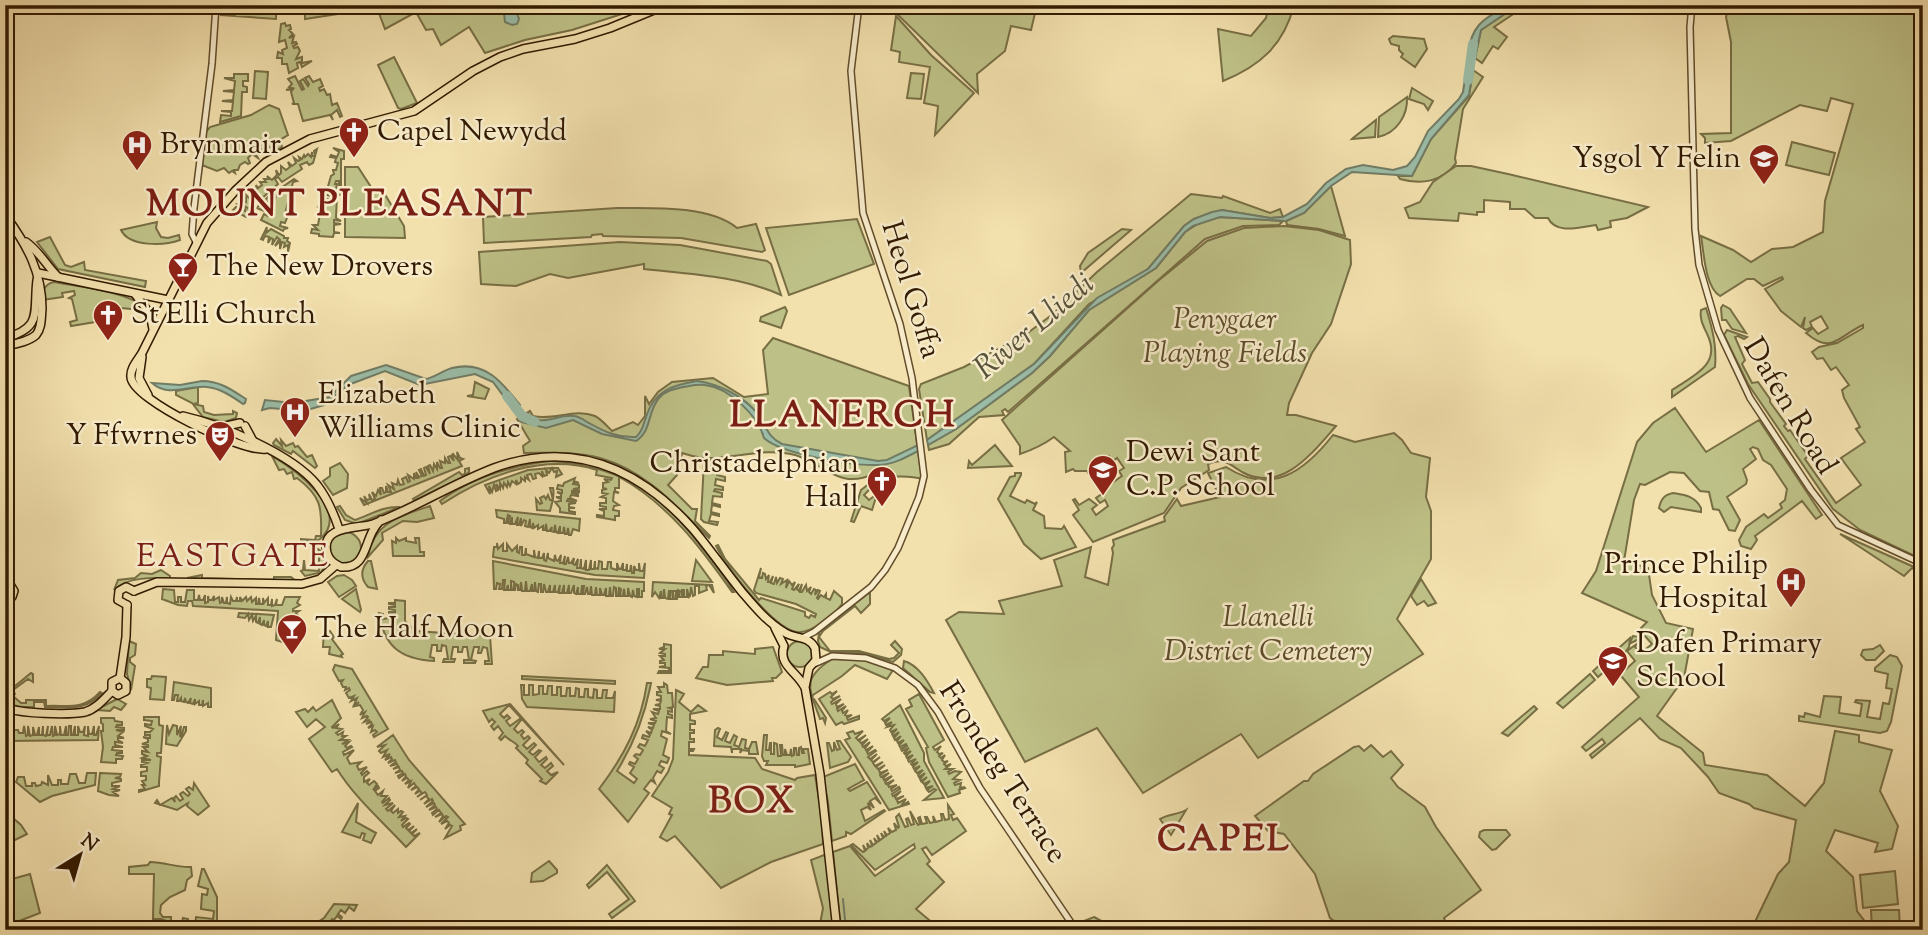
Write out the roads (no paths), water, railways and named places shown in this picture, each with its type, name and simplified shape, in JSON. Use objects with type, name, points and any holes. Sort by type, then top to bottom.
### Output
[{"type":"main road","points":[[266,449],[260,450],[232,441],[184,420],[149,397],[139,378],[142,353],[207,223],[254,170],[295,145],[414,111],[493,60],[523,49],[575,39],[610,28],[666,5]]},
{"type":"main road","points":[[5,215],[22,238],[38,273],[42,293],[41,327],[37,333],[29,339],[5,346]]},
{"type":"main road","points":[[22,238],[58,277]]},
{"type":"main road","points":[[38,273],[168,300]]},
{"type":"main road","points":[[5,338],[28,330],[35,311],[38,273]]},
{"type":"main road","points":[[135,293],[150,314],[154,330]]},
{"type":"main road","points":[[179,416],[222,428],[261,444],[290,462],[317,485],[339,529]]},
{"type":"main road","points":[[222,428],[243,424],[253,442]]},
{"type":"main road","points":[[381,520],[370,534],[363,557],[357,564],[347,567],[336,565],[328,556],[326,544],[339,529],[350,529],[381,520],[466,480],[512,462],[542,457],[572,457],[600,463],[622,471],[658,493],[695,531],[741,591],[772,625],[784,646]]},
{"type":"main road","points":[[350,529],[361,536],[365,548]]},
{"type":"main road","points":[[127,604],[118,600],[119,591],[126,587],[134,591],[157,582],[302,584],[320,579],[336,565]]},
{"type":"main road","points":[[5,583],[14,591],[10,599],[5,600]]},
{"type":"main road","points":[[127,604],[135,599],[134,591]]},
{"type":"main road","points":[[120,678],[126,637],[127,604]]},
{"type":"main road","points":[[772,625],[787,635],[800,637],[814,646],[817,656],[804,687]]},
{"type":"main road","points":[[800,637],[784,646],[782,652],[784,663],[804,687],[820,774],[837,930]]},
{"type":"main road","points":[[793,671],[799,672],[812,666]]},
{"type":"main road","points":[[120,678],[126,683],[126,691],[118,695],[112,691],[111,682],[120,678]]},
{"type":"main road","points":[[5,707],[13,711],[28,712],[85,712],[112,691]]},
{"type":"street","points":[[197,244],[192,234],[212,64],[216,5]]},
{"type":"street","name":"Heol Goffa","points":[[800,637],[814,632],[872,587],[898,548],[925,476],[912,378],[900,324],[863,214],[851,71],[859,5]]},
{"type":"street","name":"Dafen Road","points":[[1692,5],[1690,27],[1695,229],[1702,276],[1718,330],[1750,398],[1811,490],[1838,525],[1923,564]]},
{"type":"street","points":[[194,215],[207,223]]},
{"type":"street","points":[[814,632],[814,646]]},
{"type":"street","name":"Frondeg Terrace","points":[[814,646],[832,656]]},
{"type":"street","name":"Frondeg Terrace","points":[[812,666],[832,656],[852,656],[882,662],[918,685],[938,712],[980,788],[1076,930]]},
{"type":"waterway","name":"River Lliedi","points":[[1468,80],[1473,44]]},
{"type":"waterway","name":"River Lliedi","points":[[507,396],[522,416],[535,422]]},
{"type":"waterway","points":[[843,899],[846,930]]},
{"type":"place","name":"Capel Newydd","points":[[354,159]]},
{"type":"place","name":"Brynmair","points":[[137,172]]},
{"type":"place","name":"Ysgol Y Felin","points":[[1764,186]]},
{"type":"place","name":"The New Drovers","points":[[183,294]]},
{"type":"place","name":"St Elli Church","points":[[108,342]]},
{"type":"place","name":"Elizabeth Williams Clinic","points":[[295,439]]},
{"type":"place","name":"Y Ffwrnes","points":[[220,463]]},
{"type":"place","name":"Dewi Sant C.P. School","points":[[1103,497]]},
{"type":"place","name":"Christadelphian Hall","points":[[882,508]]},
{"type":"place","name":"Prince Philip Hospital","points":[[1791,609]]},
{"type":"place","name":"The Half Moon","points":[[292,656]]},
{"type":"place","name":"Dafen Primary School","points":[[1613,688]]},
{"type":"district","name":"MOUNT PLEASANT","points":[[340,206]]},
{"type":"district","name":"LLANERCH","points":[[843,417]]},
{"type":"district","name":"EASTGATE","points":[[233,558]]},
{"type":"district","name":"BOX","points":[[752,803]]},
{"type":"district","name":"CAPEL","points":[[1224,841]]},
{"type":"park label","name":"Penygaer Playing Fields","points":[[1225,337]]},
{"type":"park label","name":"Llanelli District Cemetery","points":[[1268,635]]}]
